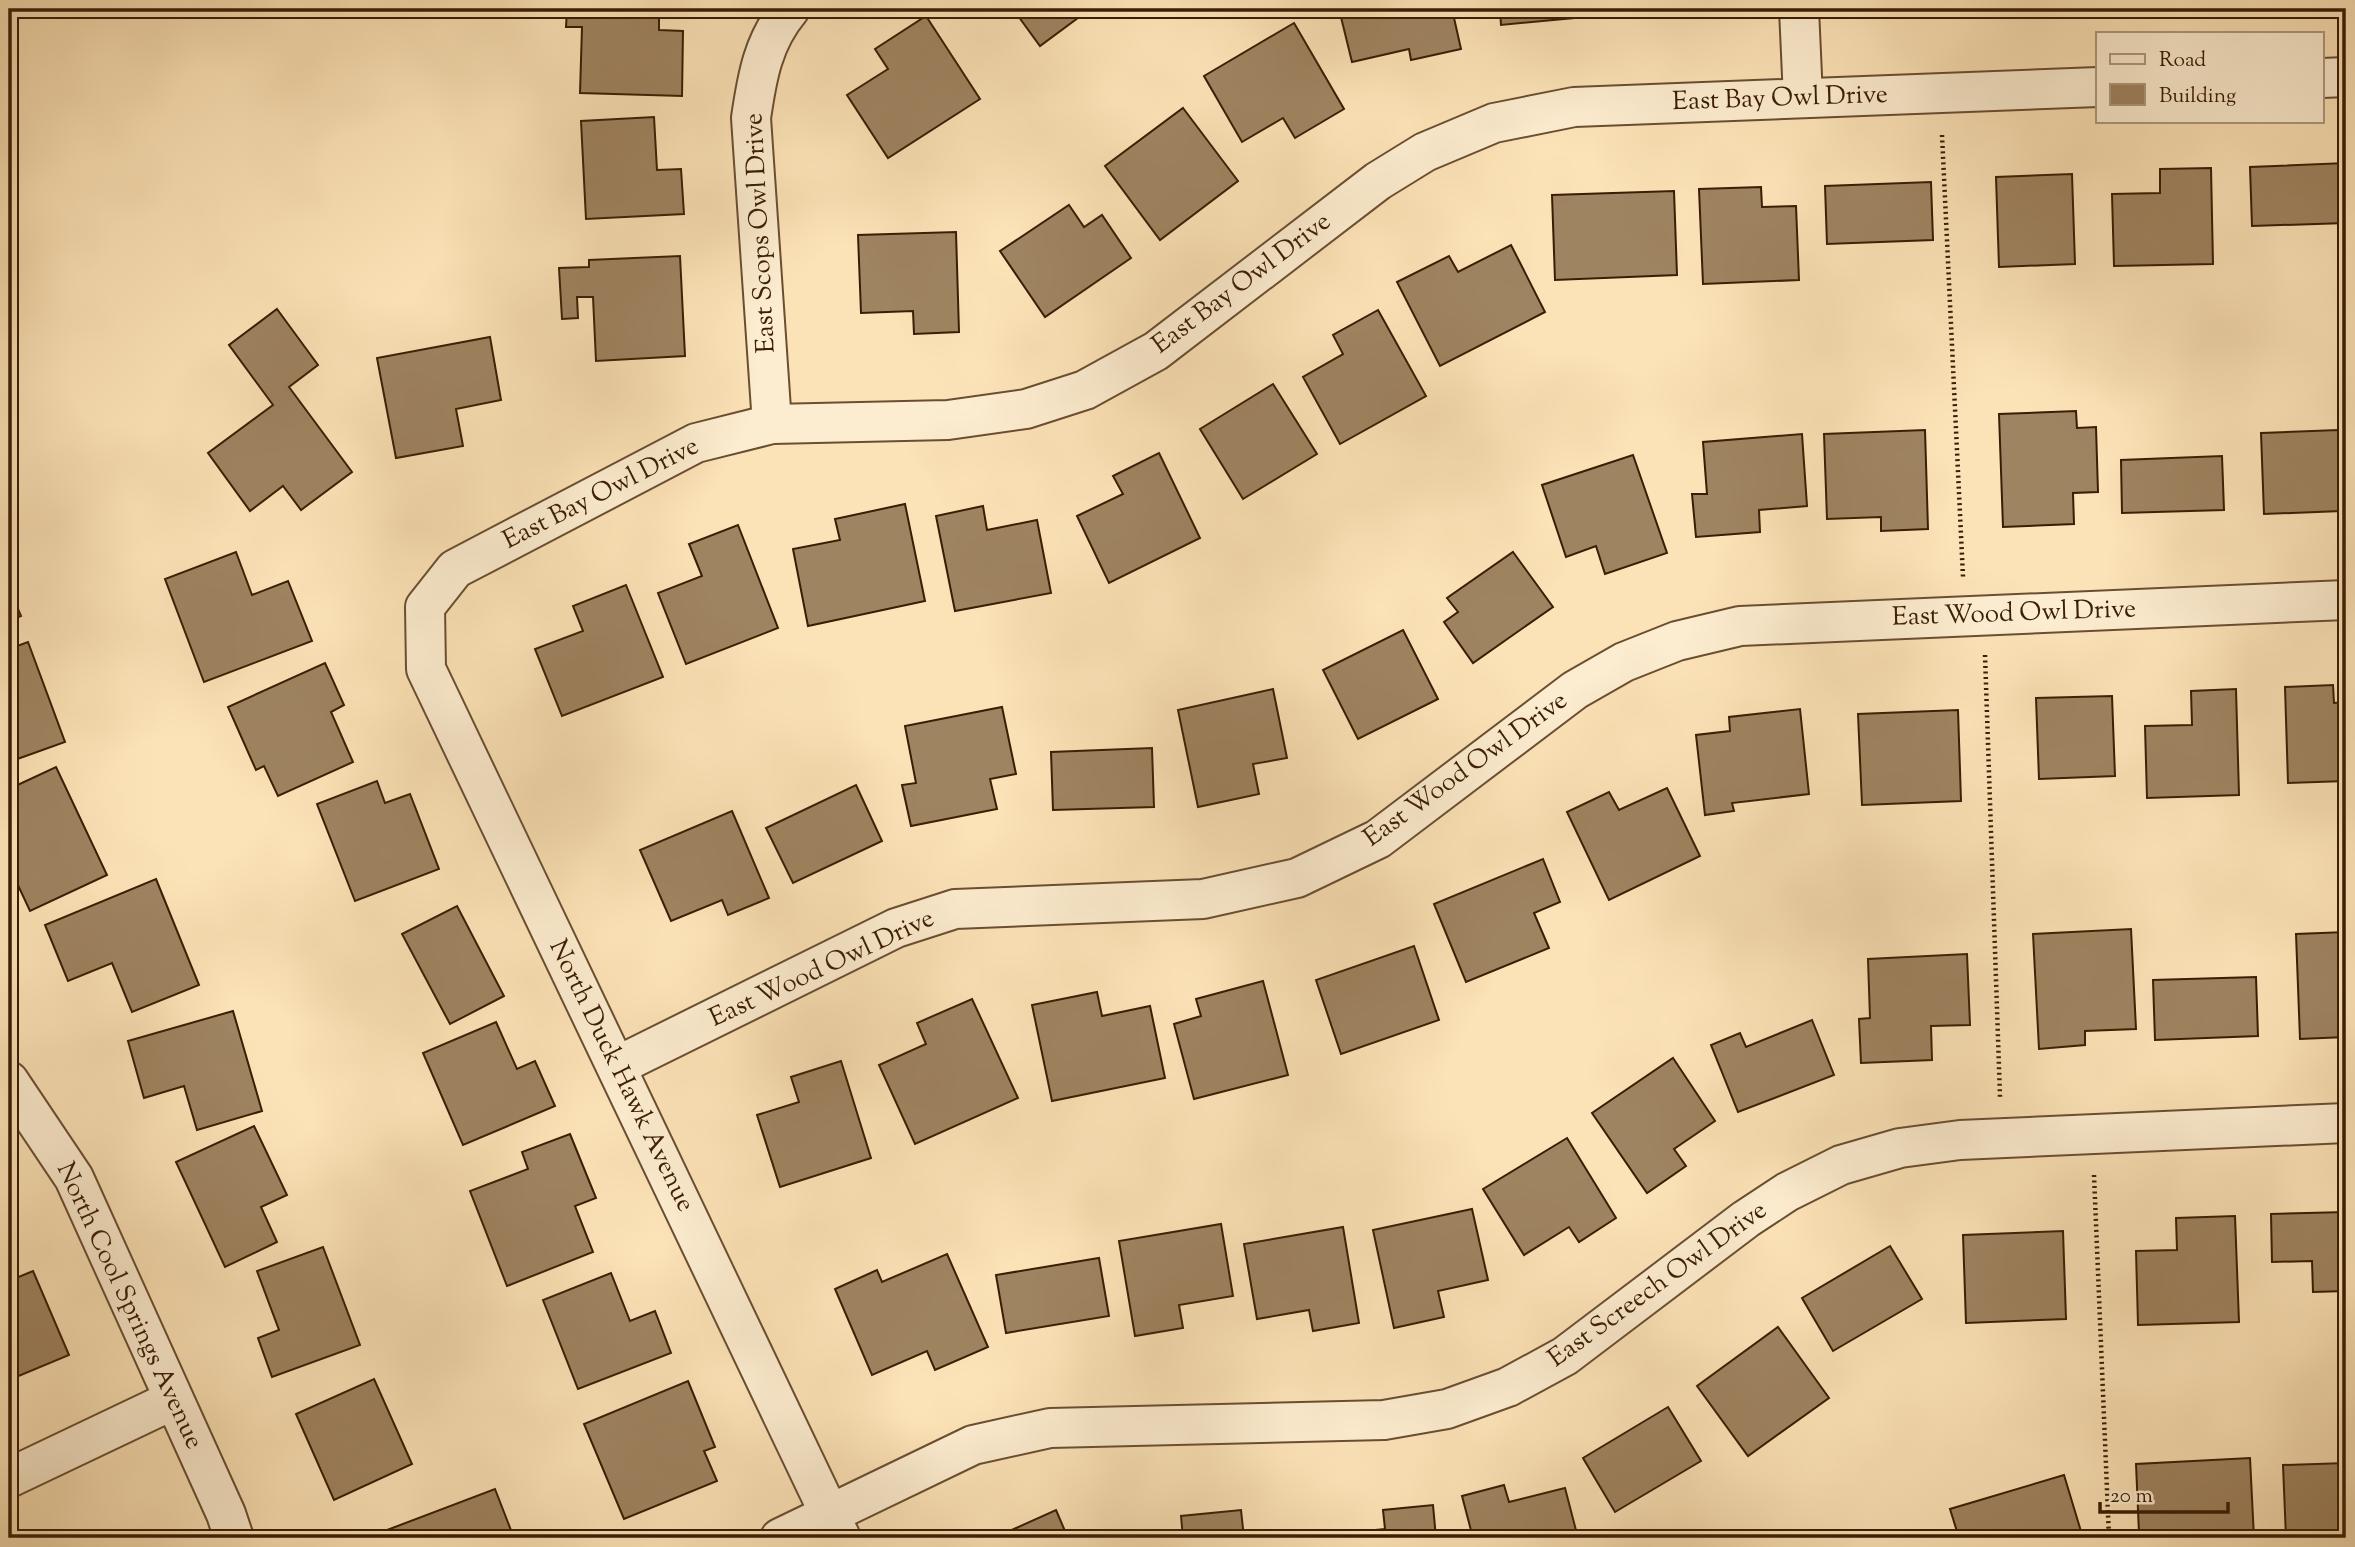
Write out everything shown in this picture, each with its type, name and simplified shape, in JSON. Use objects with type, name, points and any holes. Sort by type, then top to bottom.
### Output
[{"type":"street","name":"East Scops Owl Drive","points":[[772,424],[751,118],[758,70],[778,23],[790,9]]},
{"type":"street","points":[[1799,9],[1803,97]]},
{"type":"street","points":[[2324,78],[2346,77]]},
{"type":"street","name":"East Bay Owl Drive","points":[[425,607],[455,569],[696,443],[772,424],[948,421],[1026,409],[1084,390],[1156,351],[1378,181],[1425,152],[1494,123],[1574,107],[2096,87]]},
{"type":"street","name":"East Wood Owl Drive","points":[[617,1066],[896,928],[955,909],[1203,899],[1297,878],[1378,839],[1575,690],[1624,662],[1676,641],[1740,626],[2346,600]]},
{"type":"street","name":"North Duck Hawk Avenue","points":[[425,607],[426,669],[836,1526]]},
{"type":"street","name":"North Cool Springs Avenue","points":[[9,1081],[74,1178],[226,1514],[234,1538]]},
{"type":"street","name":"East Screech Owl Drive","points":[[780,1538],[836,1526],[973,1445],[1050,1428],[1384,1420],[1447,1409],[1508,1387],[1566,1356],[1746,1219],[1787,1192],[1841,1165],[1900,1147],[1960,1140],[2346,1124]]},
{"type":"street","points":[[9,1478],[173,1400]]},
{"type":"path","points":[[1942,124],[1963,585]]},
{"type":"path","points":[[1985,650],[2000,1101]]},
{"type":"path","points":[[2094,1167],[2109,1538]]},
{"type":"building","points":[[567,9],[659,9],[659,30],[683,31],[682,96],[580,93],[582,27],[566,27]]},
{"type":"building","points":[[1013,9],[1090,9],[1040,46]]},
{"type":"building","points":[[1339,9],[1452,9],[1461,49],[1411,60],[1409,49],[1352,62]]},
{"type":"building","points":[[1500,9],[1606,9],[1606,15],[1501,25]]},
{"type":"building","points":[[926,16],[980,99],[888,158],[847,95],[888,69],[875,49]]},
{"type":"building","points":[[1294,23],[1344,109],[1295,138],[1283,118],[1242,142],[1204,76]]},
{"type":"building","points":[[1183,108],[1238,181],[1160,240],[1105,166]]},
{"type":"building","points":[[654,117],[657,170],[681,169],[684,214],[586,219],[581,121]]},
{"type":"building","points":[[2346,163],[2346,223],[2252,226],[2250,167]]},
{"type":"building","points":[[2211,168],[2213,264],[2114,266],[2112,194],[2160,193],[2160,169]]},
{"type":"building","points":[[2072,174],[2075,264],[1999,267],[1996,177]]},
{"type":"building","points":[[1931,182],[1933,240],[1827,244],[1825,186]]},
{"type":"building","points":[[1761,187],[1762,207],[1796,206],[1799,280],[1703,284],[1699,189]]},
{"type":"building","points":[[1674,191],[1677,275],[1555,280],[1552,195]]},
{"type":"building","points":[[1069,205],[1084,227],[1102,215],[1131,258],[1045,317],[1000,251]]},
{"type":"building","points":[[956,232],[959,332],[914,334],[913,311],[861,313],[858,235]]},
{"type":"building","points":[[1511,245],[1545,312],[1440,366],[1397,282],[1449,256],[1458,272]]},
{"type":"building","points":[[680,256],[685,356],[596,361],[593,297],[577,297],[578,318],[562,319],[559,268],[589,267],[589,260]]},
{"type":"building","points":[[277,309],[318,365],[289,387],[352,472],[301,510],[283,486],[250,511],[208,453],[273,405],[229,345]]},
{"type":"building","points":[[1378,310],[1426,396],[1340,444],[1303,377],[1343,354],[1333,335]]},
{"type":"building","points":[[490,337],[501,400],[456,409],[463,446],[396,458],[377,358]]},
{"type":"building","points":[[1273,384],[1317,454],[1243,499],[1200,429]]},
{"type":"building","points":[[2076,411],[2077,428],[2096,427],[2098,492],[2073,493],[2074,524],[2003,527],[1999,414]]},
{"type":"building","points":[[1925,430],[1928,529],[1881,531],[1881,517],[1827,519],[1824,434]]},
{"type":"building","points":[[2338,430],[2341,511],[2264,514],[2261,433]]},
{"type":"building","points":[[1802,434],[1807,506],[1759,510],[1760,532],[1696,537],[1692,494],[1707,494],[1703,442]]},
{"type":"building","points":[[1159,453],[1200,538],[1109,583],[1077,516],[1123,494],[1113,476]]},
{"type":"building","points":[[1633,455],[1667,553],[1605,574],[1596,546],[1566,557],[1542,485]]},
{"type":"building","points":[[2222,456],[2224,510],[2122,513],[2121,460]]},
{"type":"building","points":[[905,504],[925,601],[808,626],[793,549],[840,540],[835,519]]},
{"type":"building","points":[[983,506],[987,530],[1037,520],[1051,593],[955,611],[936,516]]},
{"type":"building","points":[[738,525],[778,628],[686,664],[658,593],[702,576],[689,544]]},
{"type":"building","points":[[236,552],[252,595],[288,581],[312,641],[204,682],[165,579]]},
{"type":"building","points":[[1513,552],[1553,607],[1473,663],[1444,622],[1458,612],[1447,598]]},
{"type":"building","points":[[626,585],[663,677],[562,716],[535,649],[583,631],[573,606]]},
{"type":"building","points":[[9,588],[21,616],[9,621]]},
{"type":"building","points":[[1403,630],[1438,699],[1358,739],[1323,670]]},
{"type":"building","points":[[28,642],[65,742],[9,762],[9,649]]},
{"type":"building","points":[[325,663],[344,705],[331,712],[353,762],[278,796],[264,766],[256,770],[228,707]]},
{"type":"building","points":[[2333,685],[2334,703],[2346,702],[2346,781],[2288,783],[2285,687]]},
{"type":"building","points":[[1273,689],[1287,758],[1253,764],[1259,794],[1198,807],[1178,710]]},
{"type":"building","points":[[2236,689],[2239,795],[2147,798],[2145,726],[2192,725],[2191,691]]},
{"type":"building","points":[[2112,696],[2115,776],[2039,779],[2036,698]]},
{"type":"building","points":[[1002,707],[1016,774],[990,779],[997,809],[911,826],[902,785],[916,783],[905,726]]},
{"type":"building","points":[[1800,709],[1809,794],[1732,803],[1734,811],[1705,815],[1696,735],[1730,731],[1729,717]]},
{"type":"building","points":[[1958,710],[1961,801],[1862,805],[1858,714]]},
{"type":"building","points":[[1152,748],[1154,807],[1053,810],[1051,752]]},
{"type":"building","points":[[56,767],[107,875],[30,911],[9,866],[9,789]]},
{"type":"building","points":[[377,781],[385,803],[410,794],[439,869],[355,901],[317,804]]},
{"type":"building","points":[[856,785],[882,841],[793,883],[766,828]]},
{"type":"building","points":[[1667,788],[1700,856],[1609,900],[1567,812],[1609,792],[1619,810]]},
{"type":"building","points":[[732,811],[769,898],[728,915],[722,900],[671,921],[640,850]]},
{"type":"building","points":[[1543,859],[1560,902],[1534,913],[1549,948],[1466,982],[1434,904]]},
{"type":"building","points":[[156,879],[199,985],[132,1012],[112,963],[68,981],[45,925]]},
{"type":"building","points":[[457,906],[504,996],[450,1024],[402,934]]},
{"type":"building","points":[[2131,929],[2136,1029],[2085,1031],[2085,1045],[2039,1049],[2033,934]]},
{"type":"building","points":[[2346,932],[2346,1037],[2300,1039],[2296,934]]},
{"type":"building","points":[[1414,946],[1439,1020],[1341,1054],[1316,980]]},
{"type":"building","points":[[1967,954],[1970,1025],[1931,1026],[1932,1060],[1861,1063],[1859,1019],[1870,1018],[1868,959]]},
{"type":"building","points":[[2256,977],[2258,1036],[2155,1040],[2153,980]]},
{"type":"building","points":[[1263,981],[1288,1075],[1194,1099],[1174,1024],[1201,1016],[1196,999]]},
{"type":"building","points":[[1097,992],[1102,1016],[1150,1006],[1165,1078],[1052,1101],[1032,1005]]},
{"type":"building","points":[[972,999],[1018,1098],[915,1144],[879,1065],[926,1044],[917,1023]]},
{"type":"building","points":[[233,1011],[262,1111],[197,1130],[184,1086],[144,1098],[128,1041]]},
{"type":"building","points":[[1812,1020],[1834,1075],[1738,1112],[1711,1045],[1740,1033],[1746,1047]]},
{"type":"building","points":[[496,1022],[517,1069],[535,1061],[555,1106],[463,1145],[423,1053]]},
{"type":"building","points":[[1673,1058],[1715,1121],[1674,1149],[1686,1166],[1647,1193],[1592,1113]]},
{"type":"building","points":[[841,1061],[871,1158],[780,1187],[757,1115],[799,1102],[791,1077]]},
{"type":"building","points":[[254,1126],[287,1195],[261,1207],[277,1242],[225,1267],[176,1162]]},
{"type":"building","points":[[570,1134],[596,1198],[575,1206],[593,1252],[507,1286],[470,1191],[528,1169],[522,1152]]},
{"type":"building","points":[[1567,1138],[1616,1218],[1579,1242],[1569,1227],[1524,1255],[1483,1189]]},
{"type":"building","points":[[1472,1209],[1488,1280],[1438,1291],[1444,1317],[1394,1328],[1373,1230]]},
{"type":"building","points":[[2346,1212],[2346,1291],[2313,1292],[2312,1261],[2272,1262],[2271,1214]]},
{"type":"building","points":[[2235,1216],[2239,1322],[2138,1325],[2136,1251],[2177,1250],[2176,1218]]},
{"type":"building","points":[[1221,1224],[1233,1296],[1179,1305],[1183,1328],[1135,1336],[1119,1241]]},
{"type":"building","points":[[1343,1227],[1359,1323],[1313,1331],[1309,1310],[1257,1319],[1244,1244]]},
{"type":"building","points":[[2063,1231],[2066,1319],[1966,1323],[1963,1235]]},
{"type":"building","points":[[1890,1246],[1922,1299],[1833,1351],[1802,1298]]},
{"type":"building","points":[[323,1247],[360,1345],[272,1377],[258,1338],[279,1330],[257,1271]]},
{"type":"building","points":[[947,1254],[988,1347],[935,1370],[927,1351],[872,1375],[835,1289],[877,1270],[882,1282]]},
{"type":"building","points":[[1099,1258],[1109,1316],[1006,1333],[996,1275]]},
{"type":"building","points":[[33,1271],[69,1355],[9,1380],[9,1281]]},
{"type":"building","points":[[611,1273],[630,1321],[655,1311],[671,1353],[578,1389],[543,1300]]},
{"type":"building","points":[[1778,1327],[1829,1398],[1748,1456],[1697,1386]]},
{"type":"building","points":[[374,1379],[412,1464],[334,1500],[296,1414]]},
{"type":"building","points":[[688,1381],[715,1447],[704,1451],[717,1481],[624,1519],[584,1424]]},
{"type":"building","points":[[1668,1407],[1701,1461],[1615,1512],[1583,1458]]},
{"type":"building","points":[[2250,1458],[2254,1538],[2196,1538],[2196,1530],[2139,1533],[2136,1464]]},
{"type":"building","points":[[2346,1463],[2346,1538],[2286,1538],[2283,1465]]},
{"type":"building","points":[[2064,1475],[2083,1538],[1959,1538],[1950,1509]]},
{"type":"building","points":[[1504,1485],[1509,1502],[1565,1488],[1578,1538],[1473,1538],[1462,1496]]},
{"type":"building","points":[[495,1489],[514,1538],[366,1538]]},
{"type":"building","points":[[1433,1505],[1436,1538],[1338,1538],[1337,1534],[1385,1529],[1383,1510]]},
{"type":"building","points":[[1056,1510],[1068,1538],[994,1538]]},
{"type":"building","points":[[1241,1510],[1244,1538],[1183,1538],[1181,1516]]}]
